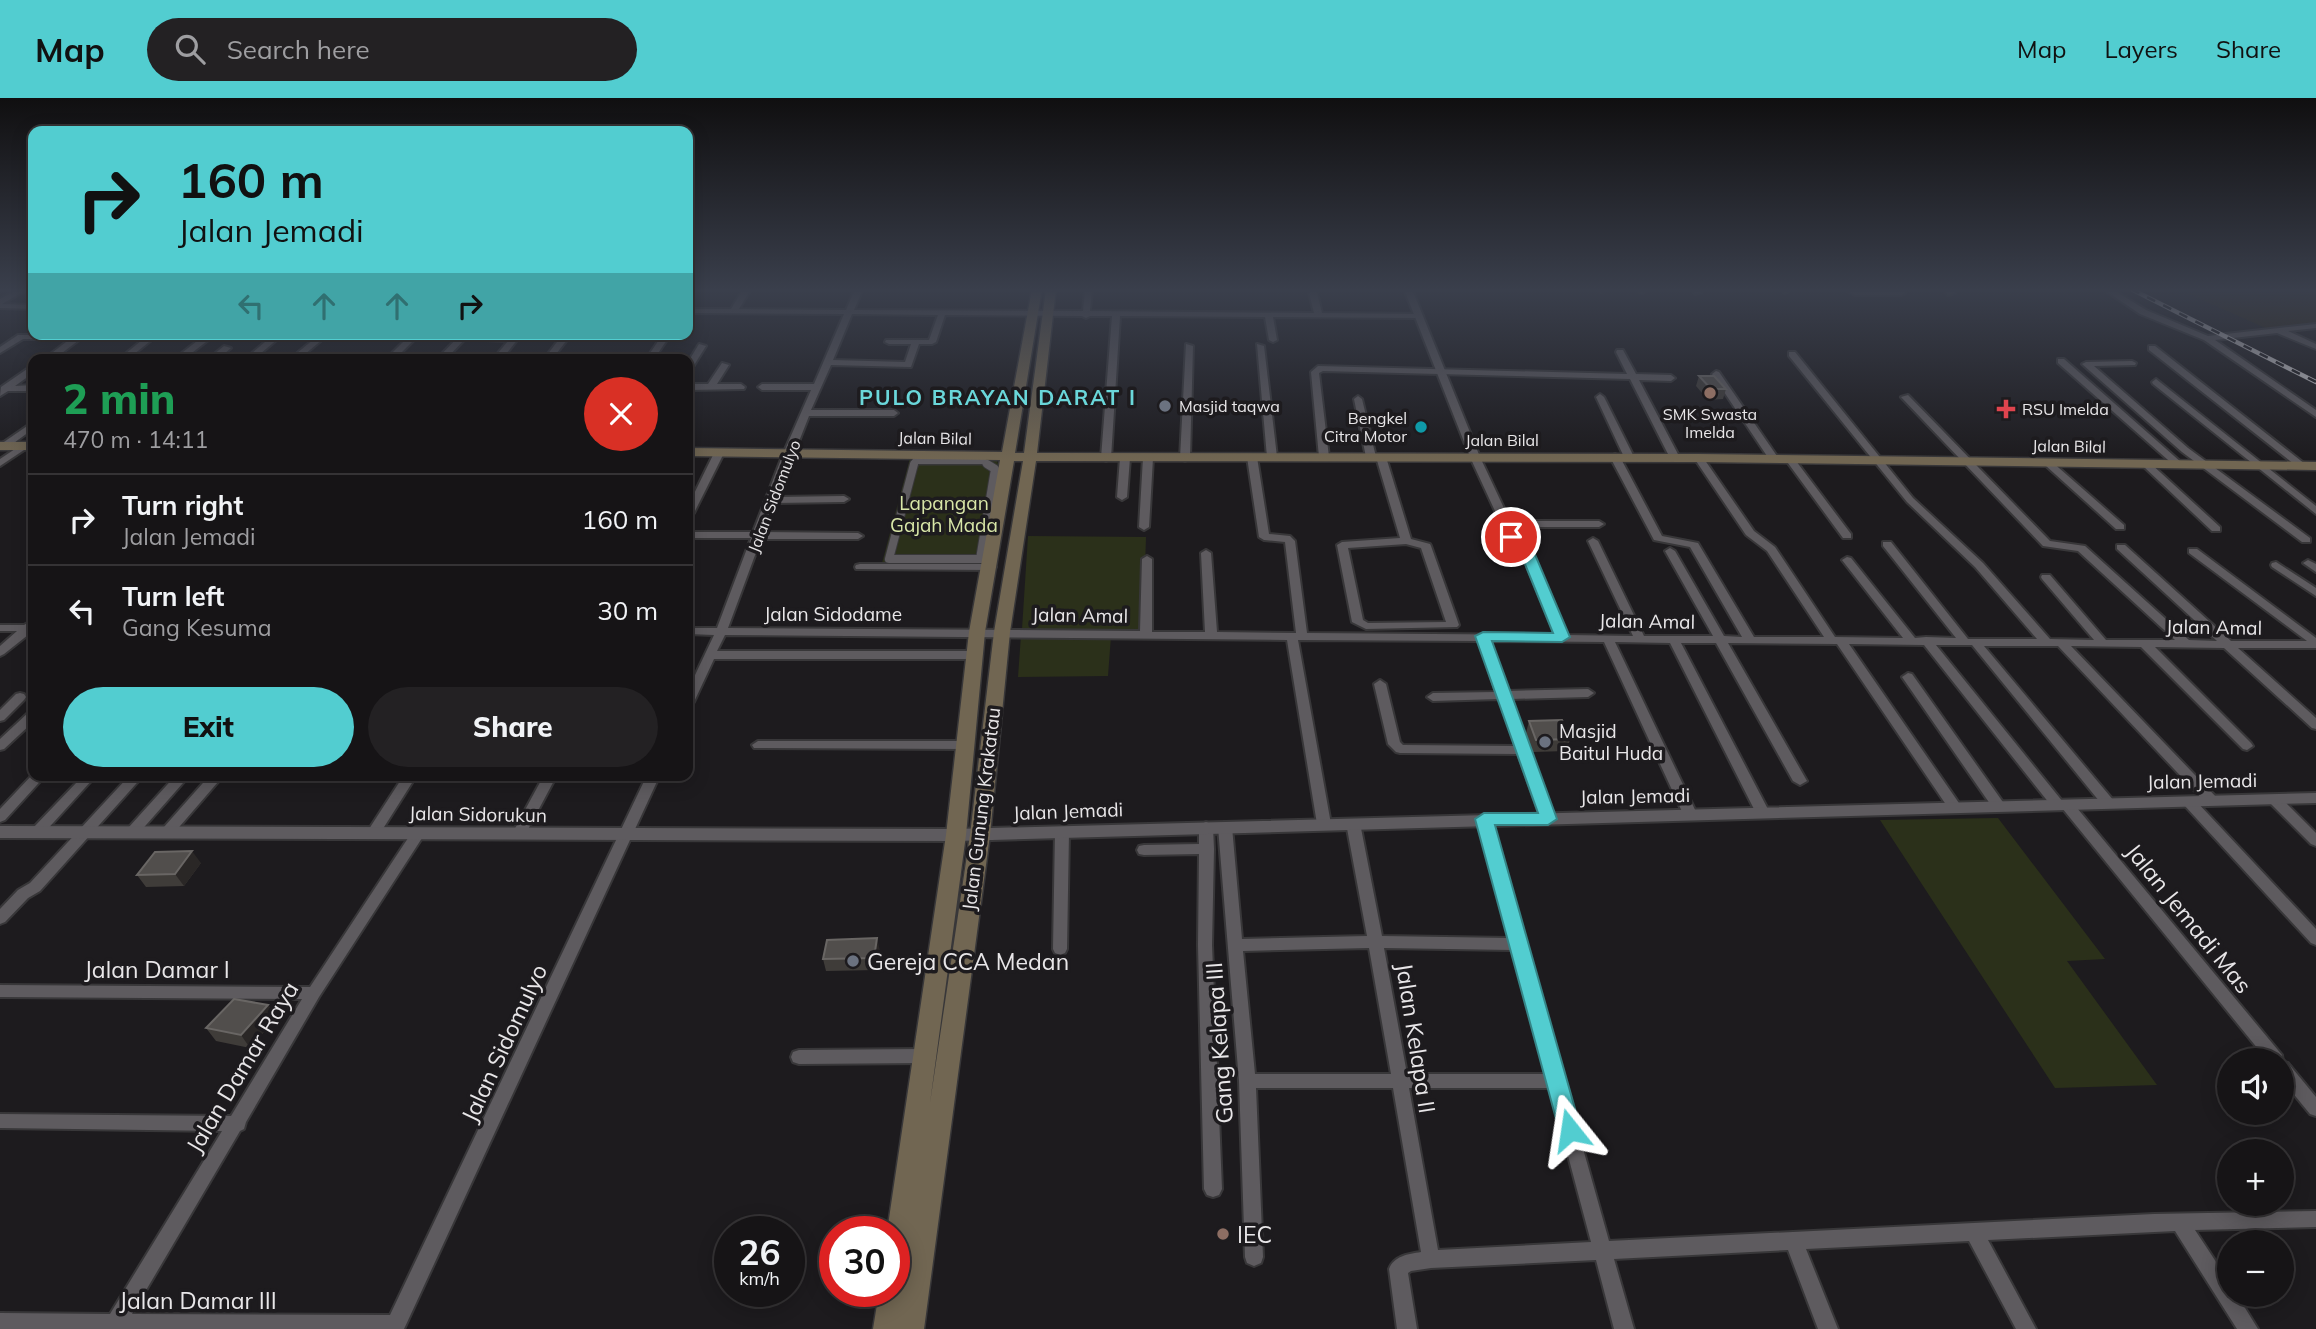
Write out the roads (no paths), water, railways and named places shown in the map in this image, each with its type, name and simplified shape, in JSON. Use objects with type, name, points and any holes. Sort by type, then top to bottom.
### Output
[{"type":"main road","name":"Jalan Gunung Krakatau","points":[[902,1216],[956,835],[977,632],[1005,457],[1027,346]]},
{"type":"main road","name":"Jalan Gunung Krakatau","points":[[910,1329],[980,835],[1002,632],[1030,457],[1044,346]]},
{"type":"main road","points":[[2,446],[28,446]]},
{"type":"main road","name":"Jalan Bilal","points":[[693,452],[915,458],[1622,457],[2309,466]]},
{"type":"main road","points":[[887,1329],[890,1307]]},
{"type":"street","points":[[693,360],[702,346]]},
{"type":"street","name":"Jalan Sidomulyo","points":[[693,691],[721,631],[760,534],[788,454],[834,346]]},
{"type":"street","points":[[827,362],[908,365],[914,346]]},
{"type":"street","points":[[1106,458],[1114,346]]},
{"type":"street","points":[[1185,458],[1189,346]]},
{"type":"street","points":[[1260,346],[1272,457]]},
{"type":"street","points":[[1432,346],[1475,457],[1511,537],[1524,545],[1562,637]]},
{"type":"street","points":[[2219,346],[2316,414]]},
{"type":"street","points":[[219,354],[227,348]]},
{"type":"street","points":[[2152,348],[2309,466]]},
{"type":"street","points":[[1620,352],[1675,458]]},
{"type":"street","points":[[1792,354],[1875,460],[1931,521],[1979,565],[2046,642]]},
{"type":"street","points":[[2061,361],[2179,465]]},
{"type":"street","points":[[2132,363],[2086,364],[2205,465],[2306,540]]},
{"type":"street","points":[[711,387],[725,365]]},
{"type":"street","points":[[1324,457],[1317,369],[1441,369],[1671,378]]},
{"type":"street","points":[[2,390],[28,372]]},
{"type":"street","points":[[1716,374],[1774,459]]},
{"type":"street","points":[[2156,383],[2256,466],[2316,511]]},
{"type":"street","points":[[693,387],[741,387]]},
{"type":"street","points":[[762,387],[817,387]]},
{"type":"street","points":[[2,390],[28,388]]},
{"type":"street","points":[[1600,397],[1622,457],[1658,538],[1694,545],[1750,640]]},
{"type":"street","points":[[1905,397],[2047,544],[2081,548],[2186,644]]},
{"type":"street","points":[[1358,399],[1405,541]]},
{"type":"street","points":[[806,413],[894,413]]},
{"type":"street","points":[[2,446],[28,428]]},
{"type":"street","points":[[0,463],[28,446]]},
{"type":"street","points":[[693,505],[719,453]]},
{"type":"street","points":[[1252,457],[1264,537],[1290,541],[1297,635],[1324,824]]},
{"type":"street","points":[[915,458],[983,461],[993,466],[988,562],[889,559],[915,458]]},
{"type":"street","points":[[1122,498],[1125,458]]},
{"type":"street","points":[[1144,527],[1148,458]]},
{"type":"street","points":[[1699,458],[1750,533],[1771,549],[1956,809]]},
{"type":"street","points":[[1790,459],[1847,536]]},
{"type":"street","points":[[2048,463],[2120,527]]},
{"type":"street","points":[[2146,464],[2216,530]]},
{"type":"street","points":[[772,500],[844,499]]},
{"type":"street","points":[[1507,524],[1599,524]]},
{"type":"street","points":[[693,536],[858,536]]},
{"type":"street","points":[[1405,541],[1426,546],[1453,625],[1366,626],[1358,622],[1342,545],[1405,541]]},
{"type":"street","points":[[1594,541],[1640,639]]},
{"type":"street","points":[[1886,544],[2109,803]]},
{"type":"street","points":[[2121,547],[2316,725]]},
{"type":"street","points":[[1670,551],[1800,780]]},
{"type":"street","points":[[2193,551],[2316,644]]},
{"type":"street","points":[[1206,553],[1211,634]]},
{"type":"street","points":[[1146,633],[1147,559]]},
{"type":"street","points":[[1847,559],[1911,640]]},
{"type":"street","points":[[860,567],[988,562]]},
{"type":"street","points":[[2276,565],[2316,593]]},
{"type":"street","points":[[2046,577],[2103,643]]},
{"type":"street","points":[[0,628],[28,627]]},
{"type":"street","points":[[0,652],[28,629]]},
{"type":"street","name":"Jalan Sidodame","points":[[693,631],[977,632]]},
{"type":"street","name":"Jalan Amal","points":[[977,632],[2316,644]]},
{"type":"street","points":[[1483,636],[1548,819]]},
{"type":"street","points":[[1608,639],[1691,816]]},
{"type":"street","points":[[1674,640],[1764,814]]},
{"type":"street","name":"Jalan Jemadi Mas","points":[[1926,640],[2266,1048]]},
{"type":"street","points":[[2061,643],[2213,802]]},
{"type":"street","points":[[2145,644],[2247,746]]},
{"type":"street","points":[[710,655],[975,655]]},
{"type":"street","points":[[1908,677],[2000,808]]},
{"type":"street","points":[[1380,684],[1394,744],[1400,749],[1524,750]]},
{"type":"street","points":[[1433,697],[1588,693]]},
{"type":"street","points":[[0,717],[20,697]]},
{"type":"street","points":[[0,746],[28,720]]},
{"type":"street","points":[[758,745],[964,745]]},
{"type":"street","points":[[0,817],[34,781]]},
{"type":"street","points":[[38,831],[85,781]]},
{"type":"street","points":[[0,918],[23,894],[35,887],[133,781]]},
{"type":"street","points":[[134,831],[179,781]]},
{"type":"street","points":[[169,831],[213,781]]},
{"type":"street","points":[[374,832],[407,781]]},
{"type":"street","points":[[519,834],[548,781]]},
{"type":"street","name":"Jalan Sidomulyo","points":[[395,1327],[651,781]]},
{"type":"street","name":"Jalan Jemadi","points":[[956,835],[2316,798]]},
{"type":"street","points":[[2275,800],[2316,841]]},
{"type":"street","points":[[2190,803],[2316,939]]},
{"type":"street","points":[[1484,819],[1624,1329]]},
{"type":"street","name":"Jalan Kelapa II","points":[[1353,824],[1377,942],[1398,1081],[1431,1259]]},
{"type":"street","points":[[1206,827],[1205,945],[1213,1189]]},
{"type":"street","name":"Gang Kelapa III","points":[[1225,827],[1247,1082],[1254,1256]]},
{"type":"street","name":"Jalan Sidorukun","points":[[0,832],[956,835]]},
{"type":"street","name":"Jalan Damar Raya","points":[[113,1327],[238,1124],[314,993],[419,832]]},
{"type":"street","points":[[1060,949],[1062,832]]},
{"type":"street","points":[[1144,850],[1207,849]]},
{"type":"street","points":[[1235,945],[1377,942],[1520,944]]},
{"type":"street","name":"Jalan Damar I","points":[[0,991],[314,993]]},
{"type":"street","points":[[799,1057],[925,1056]]},
{"type":"street","points":[[1247,1082],[1557,1081]]},
{"type":"street","points":[[2294,1082],[2316,1109]]},
{"type":"street","points":[[0,1121],[238,1124]]},
{"type":"street","points":[[1407,1329],[1398,1269],[1407,1263],[1431,1259],[2180,1223],[2316,1219]]},
{"type":"street","points":[[2180,1223],[2248,1329]]},
{"type":"street","points":[[1975,1233],[2026,1329]]},
{"type":"street","points":[[1794,1243],[1828,1329]]},
{"type":"street","name":"Jalan Damar III","points":[[0,1323],[113,1327],[395,1327]]},
{"type":"railway","points":[[2245,346],[2316,382]]},
{"type":"place","name":"SMK Swasta Imelda","points":[[1710,393]]},
{"type":"place","name":"Masjid taqwa","points":[[1165,406]]},
{"type":"place","name":"RSU Imelda","points":[[2006,409]]},
{"type":"place","name":"Bengkel Citra Motor","points":[[1421,427]]},
{"type":"place","name":"Masjid Baitul Huda","points":[[1545,742]]},
{"type":"place","name":"Gereja CCA Medan","points":[[853,961]]},
{"type":"place","name":"IEC","points":[[1223,1234]]},
{"type":"district","name":"PULO BRAYAN DARAT I","points":[[998,397]]},
{"type":"park label","name":"Lapangan Gajah Mada","points":[[944,514]]}]
